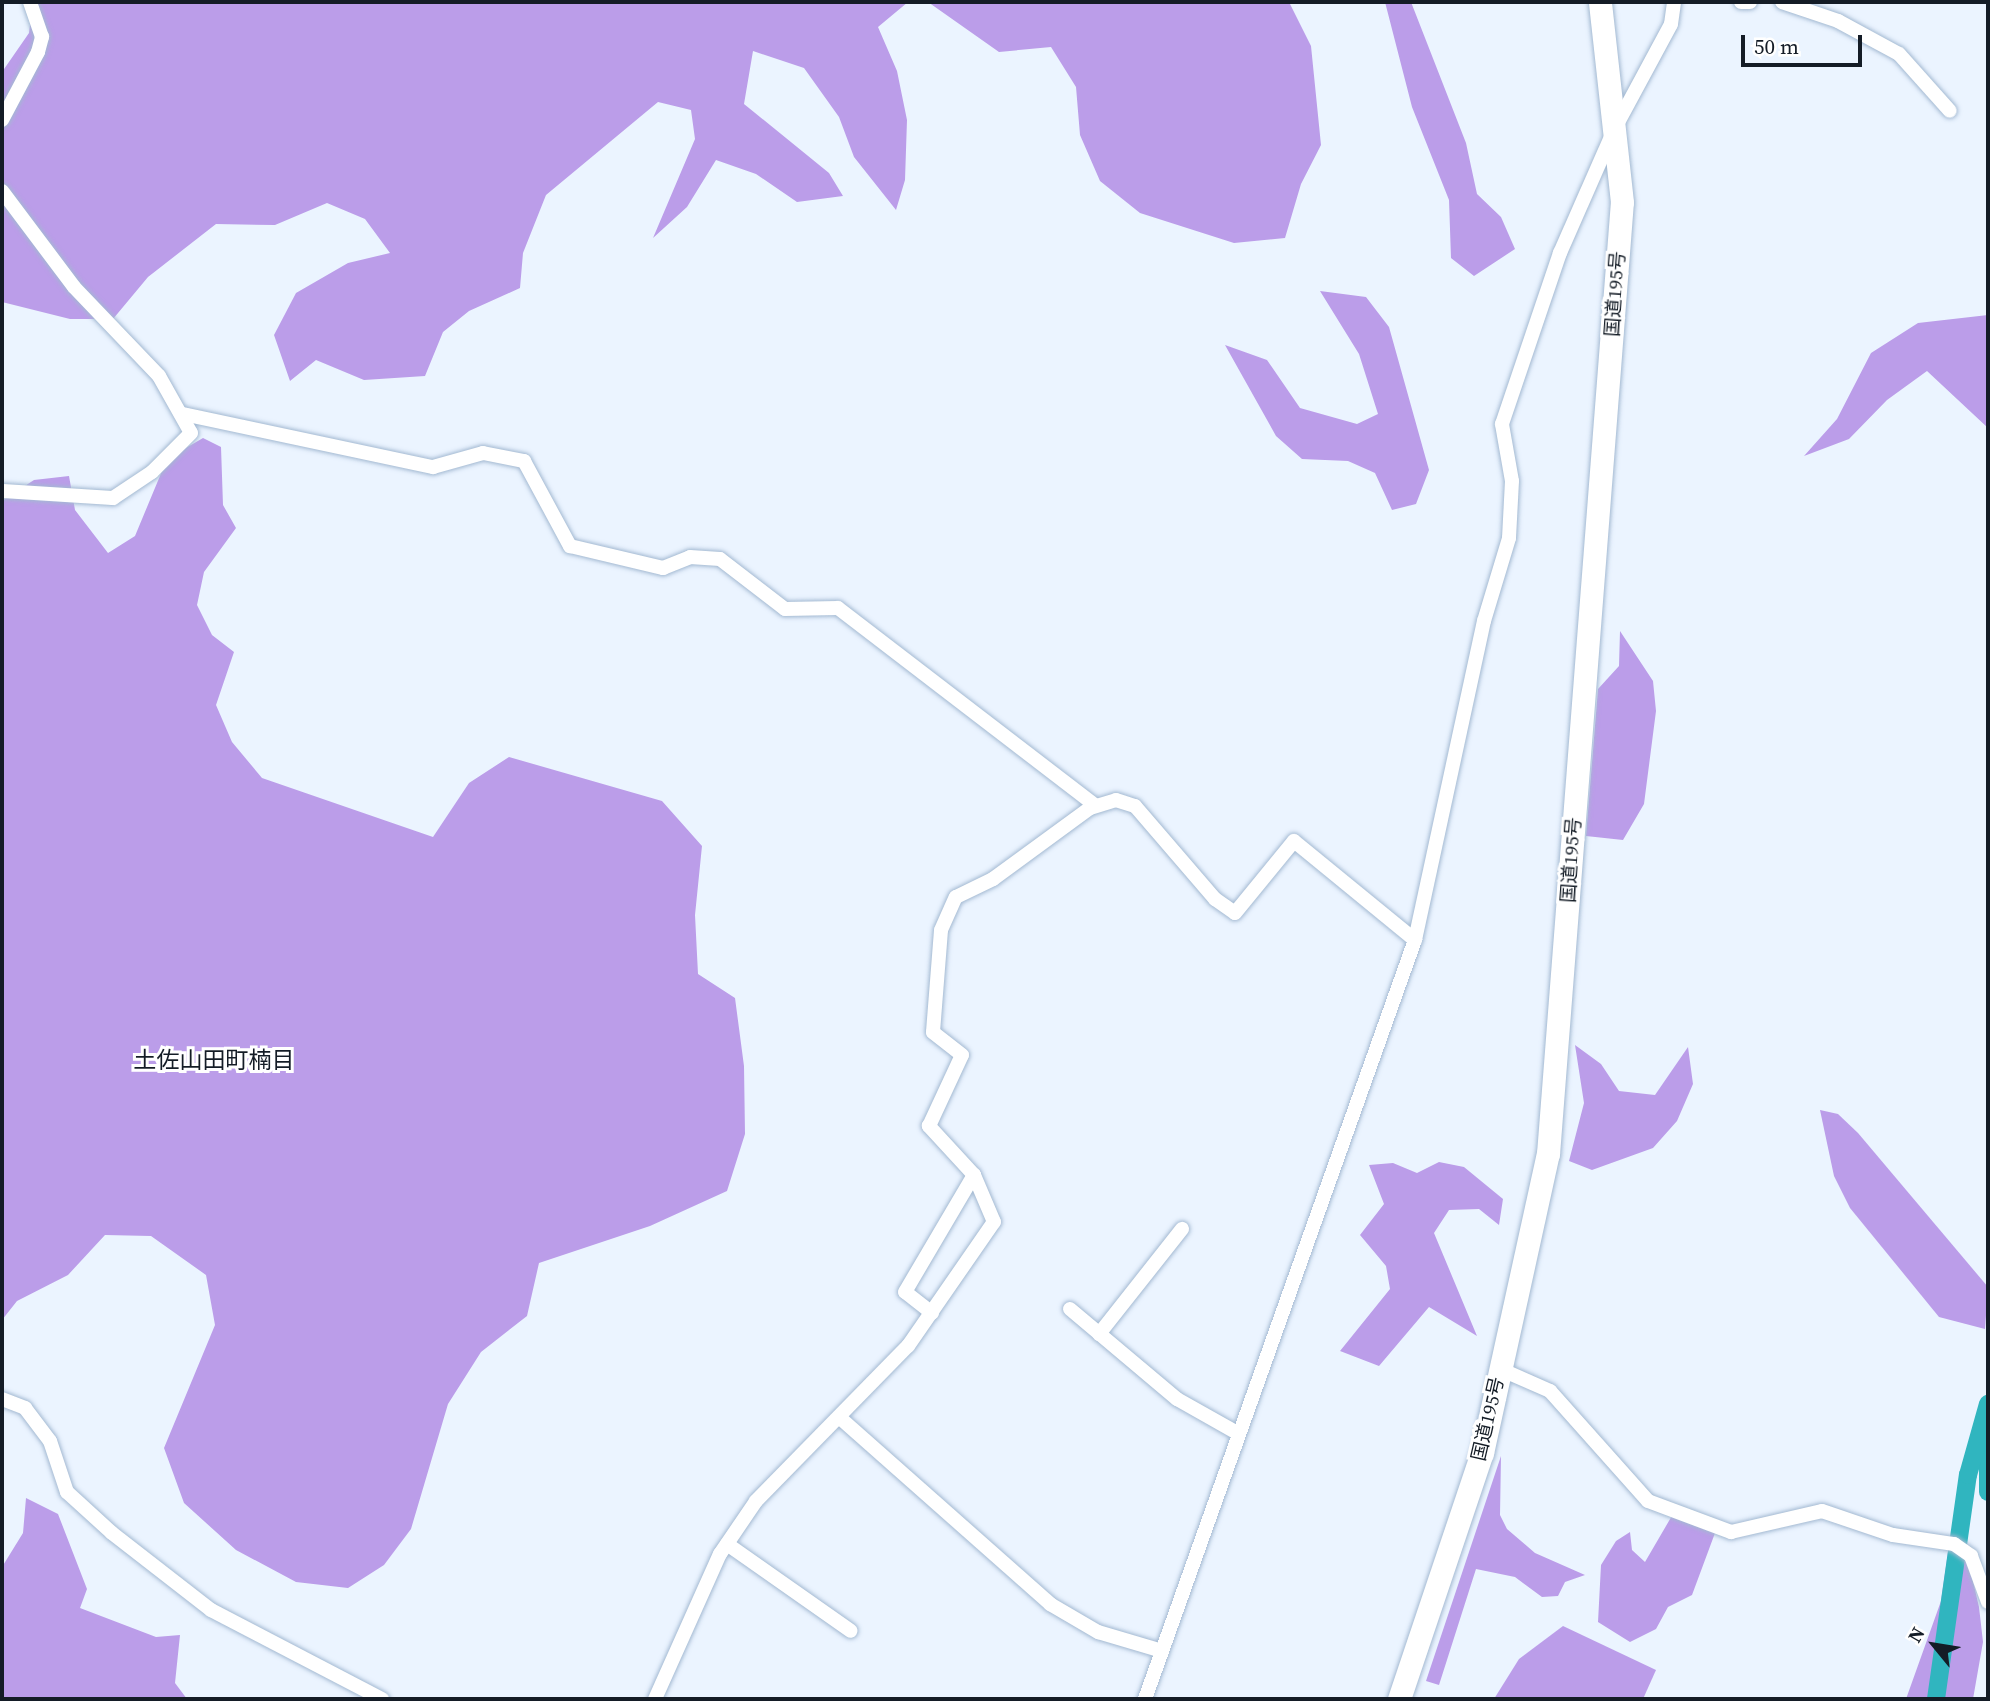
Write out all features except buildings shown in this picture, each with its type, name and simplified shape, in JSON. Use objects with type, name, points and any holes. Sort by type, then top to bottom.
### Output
[{"type":"highway","name":"国道195号","points":[[1399,1699],[1482,1453],[1548,1154],[1622,202],[1600,2]]},
{"type":"street","points":[[2,120],[38,52],[42,37],[30,2]]},
{"type":"street","points":[[1145,1699],[1415,940],[1484,621],[1509,538],[1512,481],[1502,424],[1560,253],[1614,130],[1671,24],[1674,2]]},
{"type":"street","points":[[1741,2],[1749,2]]},
{"type":"street","points":[[1782,2],[1838,21],[1899,54],[1950,111]]},
{"type":"street","points":[[2,191],[74,287],[159,376],[183,414],[191,433],[152,472],[113,498],[2,491]]},
{"type":"street","points":[[183,414],[433,467],[483,453],[524,461],[570,546],[663,568],[690,557],[720,559],[785,610],[838,608],[1095,805]]},
{"type":"street","points":[[654,1699],[727,1544],[756,1501],[839,1418],[932,1312],[994,1222],[974,1175],[929,1126],[962,1055],[933,1032],[941,930],[956,897],[993,879],[1104,799],[1135,806],[1215,899],[1236,913],[1294,841],[1415,940]]},
{"type":"street","points":[[932,1312],[905,1292],[974,1175]]},
{"type":"street","points":[[1099,1334],[1182,1229]]},
{"type":"street","points":[[1070,1309],[1177,1399],[1239,1434]]},
{"type":"street","points":[[1500,1369],[1550,1391],[1636,1492],[1665,1509],[1731,1532],[1822,1511],[1893,1535],[1960,1548],[1988,1602]]},
{"type":"street","points":[[2,1399],[25,1408],[50,1441],[67,1492],[112,1533],[211,1610],[382,1699]]},
{"type":"street","points":[[839,1418],[1050,1604],[1098,1632],[1162,1650]]},
{"type":"street","points":[[727,1544],[851,1632]]},
{"type":"shaded area","points":[[33,2],[908,2],[878,27],[897,71],[907,120],[905,180],[896,210],[854,157],[839,117],[804,68],[753,51],[744,104],[829,173],[843,196],[797,202],[756,174],[716,160],[687,207],[653,238],[695,139],[691,110],[658,102],[546,195],[523,253],[520,288],[469,311],[443,332],[425,376],[364,380],[316,360],[290,381],[274,335],[296,293],[348,263],[390,253],[365,219],[327,203],[275,225],[216,224],[148,277],[113,319],[70,319],[2,302],[2,72],[29,33]]},
{"type":"shaded area","points":[[928,2],[1289,2],[1311,46],[1321,145],[1301,184],[1285,238],[1234,243],[1140,213],[1100,181],[1080,135],[1076,87],[1051,47],[999,52]]},
{"type":"shaded area","points":[[1385,2],[1411,2],[1466,143],[1477,194],[1501,217],[1515,249],[1474,276],[1451,258],[1449,200],[1412,107]]},
{"type":"shaded area","points":[[1320,291],[1366,297],[1389,327],[1429,470],[1416,504],[1392,510],[1375,473],[1348,461],[1302,459],[1276,436],[1225,345],[1267,360],[1300,408],[1357,424],[1378,414],[1359,354]]},
{"type":"shaded area","points":[[1988,315],[1988,428],[1927,371],[1887,400],[1849,439],[1804,456],[1837,419],[1871,353],[1918,323]]},
{"type":"shaded area","points":[[203,438],[221,447],[223,505],[236,528],[204,572],[197,605],[212,635],[234,652],[216,705],[232,742],[262,778],[433,837],[469,783],[509,757],[662,801],[702,846],[695,915],[698,974],[735,998],[744,1066],[745,1134],[727,1191],[650,1226],[539,1263],[527,1316],[481,1352],[448,1404],[411,1529],[384,1565],[348,1588],[296,1582],[236,1550],[184,1503],[164,1448],[215,1325],[206,1275],[151,1236],[105,1235],[68,1275],[17,1301],[2,1320],[2,501],[34,480],[69,476],[75,510],[108,553],[135,536],[167,459]]},
{"type":"shaded area","points":[[1620,631],[1653,681],[1656,711],[1644,804],[1623,840],[1586,836],[1598,689],[1619,666]]},
{"type":"shaded area","points":[[1575,1045],[1601,1064],[1619,1091],[1655,1095],[1688,1047],[1693,1084],[1677,1121],[1653,1148],[1592,1170],[1569,1161],[1584,1103]]},
{"type":"shaded area","points":[[1820,1110],[1838,1114],[1858,1133],[1988,1287],[1985,1329],[1939,1317],[1850,1208],[1834,1176]]},
{"type":"shaded area","points":[[1439,1162],[1464,1167],[1503,1199],[1499,1225],[1479,1209],[1449,1210],[1434,1233],[1477,1336],[1429,1307],[1379,1366],[1340,1351],[1390,1289],[1386,1266],[1360,1235],[1384,1204],[1369,1165],[1393,1163],[1417,1173]]},
{"type":"shaded area","points":[[1501,1456],[1500,1515],[1507,1529],[1535,1553],[1585,1575],[1565,1582],[1558,1596],[1542,1597],[1515,1577],[1476,1569],[1439,1685],[1426,1681]]},
{"type":"shaded area","points":[[26,1498],[58,1514],[87,1589],[80,1608],[156,1637],[180,1635],[175,1683],[187,1699],[2,1699],[2,1567],[23,1533]]},
{"type":"shaded area","points":[[1673,1514],[1715,1533],[1692,1595],[1668,1607],[1656,1629],[1630,1642],[1598,1622],[1601,1565],[1616,1541],[1630,1532],[1632,1550],[1645,1562]]},
{"type":"shaded area","points":[[1948,1552],[1969,1564],[1979,1607],[1983,1642],[1973,1699],[1906,1699],[1941,1601]]},
{"type":"shaded area","points":[[1563,1626],[1656,1670],[1643,1699],[1494,1699],[1519,1659]]},
{"type":"waterway","points":[[1936,1699],[1968,1475],[1988,1404]]},
{"type":"waterway","points":[[1988,1447],[1988,1492]]},
{"type":"district","name":"土佐山田町楠目","points":[[214,1060]]}]
